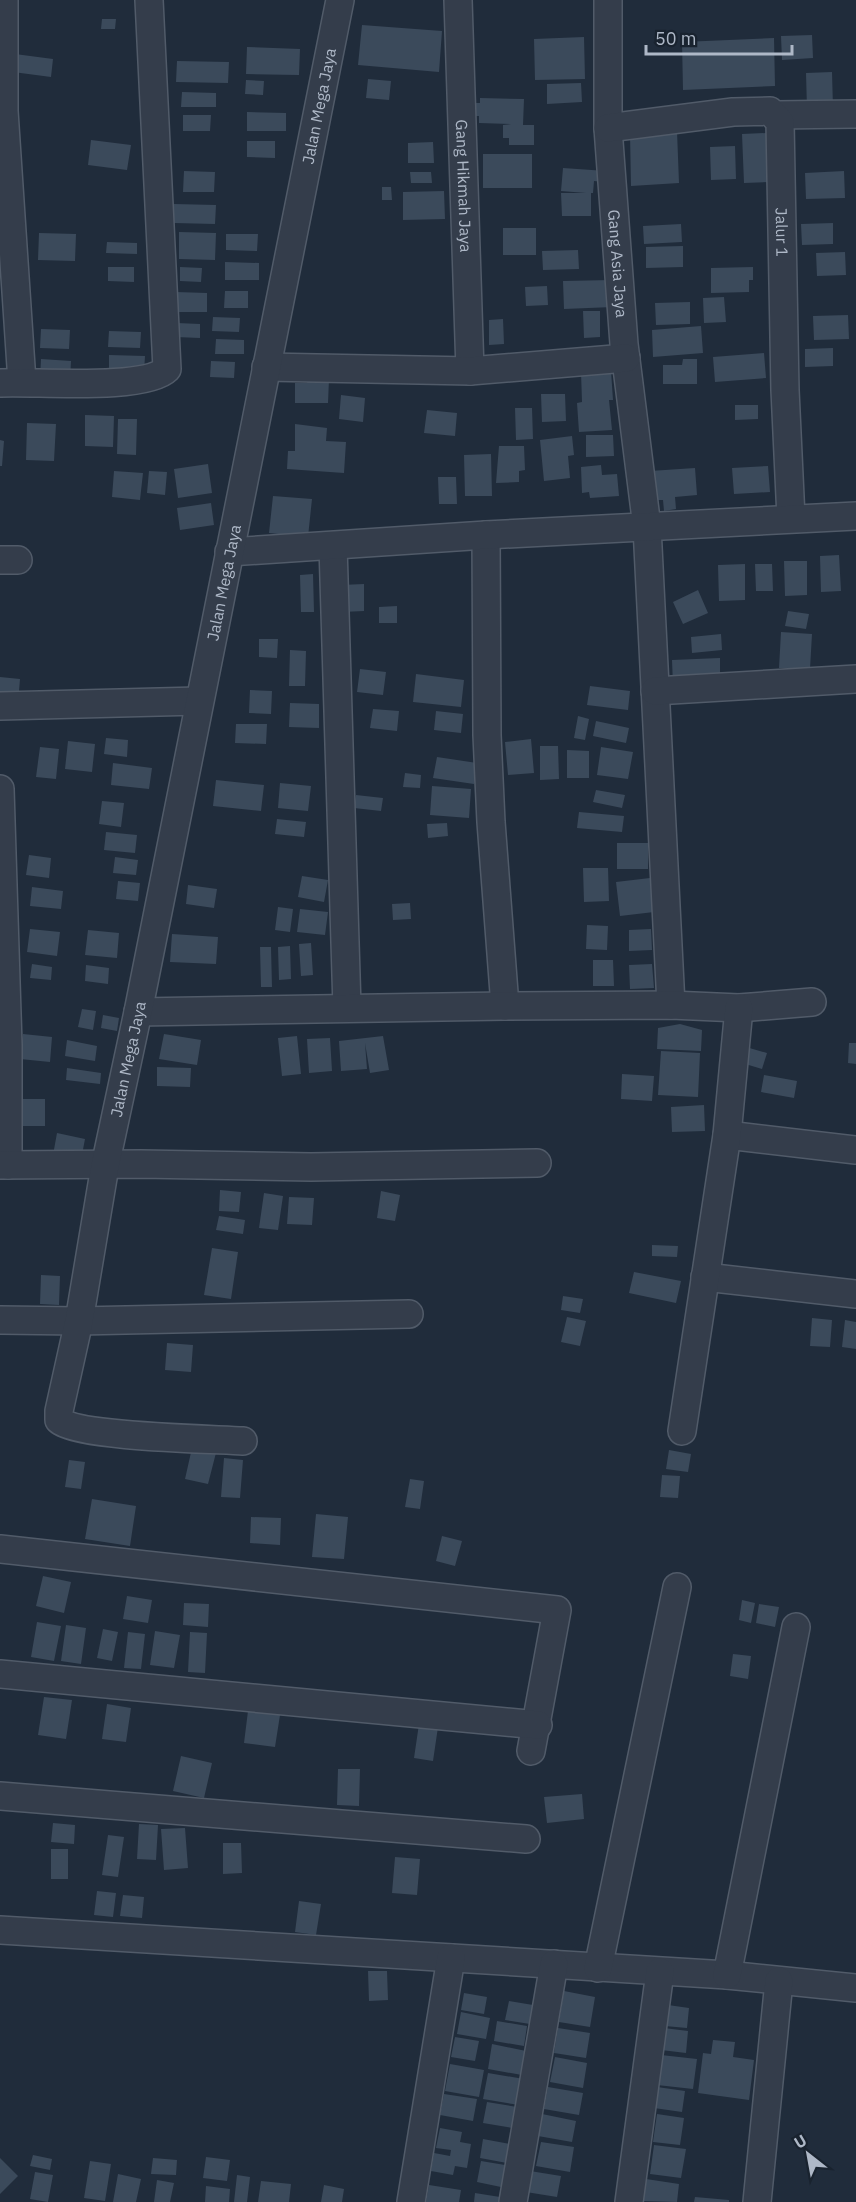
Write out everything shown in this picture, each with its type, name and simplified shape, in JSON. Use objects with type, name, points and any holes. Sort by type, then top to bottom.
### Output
[{"type":"street","points":[[4,0],[6,234],[11,382],[135,381],[162,374],[167,369],[149,0]]},
{"type":"street","name":"Jalan Mega Jaya","points":[[243,1441],[108,1432],[65,1426],[59,1420],[58,1411],[79,1321],[105,1166],[138,1012],[340,0]]},
{"type":"street","name":"Gang Hikmah Jaya","points":[[458,0],[470,371]]},
{"type":"street","name":"Gang Asia Jaya","points":[[608,0],[608,128],[626,358],[647,527],[671,1005]]},
{"type":"street","points":[[608,128],[733,112],[770,111],[775,115],[856,114]]},
{"type":"street","name":"Jalur 1","points":[[775,115],[780,122],[785,390],[792,518]]},
{"type":"street","points":[[266,367],[470,371],[626,358]]},
{"type":"street","points":[[229,552],[486,535],[856,516]]},
{"type":"street","points":[[486,535],[487,735],[491,822],[506,1006]]},
{"type":"street","points":[[333,546],[347,1008]]},
{"type":"street","points":[[655,691],[856,679]]},
{"type":"street","points":[[0,706],[199,701]]},
{"type":"street","points":[[0,789],[8,1045],[4,1165],[141,1164],[311,1167],[537,1163]]},
{"type":"street","points":[[138,1012],[506,1006],[671,1005],[739,1008],[812,1002]]},
{"type":"street","points":[[682,1431],[727,1135],[739,1008]]},
{"type":"street","points":[[727,1135],[856,1150]]},
{"type":"street","points":[[705,1277],[856,1294]]},
{"type":"street","points":[[0,1320],[373,1326],[409,1314]]},
{"type":"street","points":[[0,1549],[557,1610],[534,1738],[0,1674]]},
{"type":"street","points":[[598,1968],[678,1587]]},
{"type":"street","points":[[727,1975],[796,1627]]},
{"type":"street","points":[[0,1796],[526,1839]]},
{"type":"street","points":[[0,1930],[727,1975],[856,1988]]},
{"type":"street","points":[[411,2202],[451,1958]]},
{"type":"street","points":[[513,2202],[554,1965]]},
{"type":"street","points":[[629,2202],[660,1972]]},
{"type":"street","points":[[757,2202],[779,1981]]},
{"type":"building","points":[[102,19],[116,19],[115,29],[101,29]]},
{"type":"building","points":[[362,25],[442,31],[439,72],[358,65]]},
{"type":"building","points":[[812,35],[813,58],[782,60],[781,36]]},
{"type":"building","points":[[584,37],[585,79],[535,80],[534,39]]},
{"type":"building","points":[[774,38],[775,86],[683,90],[682,42]]},
{"type":"building","points":[[247,47],[300,49],[299,75],[246,74]]},
{"type":"building","points":[[15,54],[53,59],[51,77],[13,72]]},
{"type":"building","points":[[177,61],[229,62],[228,83],[176,82]]},
{"type":"building","points":[[832,72],[833,108],[807,109],[806,73]]},
{"type":"building","points":[[368,79],[391,81],[389,100],[366,98]]},
{"type":"building","points":[[246,80],[264,81],[263,95],[245,94]]},
{"type":"building","points":[[581,83],[582,102],[547,104],[547,84]]},
{"type":"building","points":[[182,92],[216,93],[216,107],[181,107]]},
{"type":"building","points":[[480,98],[524,99],[523,125],[534,125],[534,145],[509,145],[509,138],[503,138],[503,125],[511,124],[479,123],[479,116],[475,116],[475,103],[480,103]]},
{"type":"building","points":[[247,112],[286,113],[286,131],[247,131]]},
{"type":"building","points":[[183,115],[211,115],[210,131],[183,131]]},
{"type":"building","points":[[677,131],[679,183],[631,186],[630,133]]},
{"type":"building","points":[[767,133],[769,182],[744,183],[742,134]]},
{"type":"building","points":[[91,140],[131,145],[127,170],[88,165]]},
{"type":"building","points":[[247,141],[275,141],[275,158],[247,157]]},
{"type":"building","points":[[433,142],[434,163],[408,163],[408,143]]},
{"type":"building","points":[[735,146],[736,179],[711,180],[710,147]]},
{"type":"building","points":[[483,154],[532,154],[532,188],[483,188]]},
{"type":"building","points":[[563,168],[606,171],[605,182],[594,181],[593,193],[591,193],[591,216],[562,216],[561,193],[586,193],[561,191]]},
{"type":"building","points":[[184,171],[215,172],[214,192],[183,192]]},
{"type":"building","points":[[844,171],[845,198],[806,199],[805,173]]},
{"type":"building","points":[[410,172],[431,172],[432,183],[411,183]]},
{"type":"building","points":[[382,187],[391,187],[392,200],[382,200]]},
{"type":"building","points":[[444,191],[445,219],[403,220],[403,192]]},
{"type":"building","points":[[174,204],[216,205],[215,224],[174,223]]},
{"type":"building","points":[[833,223],[833,244],[802,245],[801,224]]},
{"type":"building","points":[[681,224],[682,242],[644,244],[643,226]]},
{"type":"building","points":[[503,228],[536,228],[536,255],[503,255]]},
{"type":"building","points":[[179,232],[216,233],[215,260],[179,259]]},
{"type":"building","points":[[39,233],[76,234],[75,261],[38,260]]},
{"type":"building","points":[[226,234],[258,234],[257,251],[226,250]]},
{"type":"building","points":[[107,242],[137,243],[137,254],[106,253]]},
{"type":"building","points":[[683,246],[683,267],[646,268],[646,247]]},
{"type":"building","points":[[578,250],[579,269],[543,270],[542,251]]},
{"type":"building","points":[[845,252],[846,275],[817,276],[816,253]]},
{"type":"building","points":[[225,262],[259,263],[259,280],[225,280]]},
{"type":"building","points":[[108,267],[134,267],[134,282],[108,281]]},
{"type":"building","points":[[180,267],[202,268],[201,282],[180,281]]},
{"type":"building","points":[[753,267],[753,280],[749,280],[749,292],[711,293],[711,268]]},
{"type":"building","points":[[612,280],[613,307],[564,309],[563,281]]},
{"type":"building","points":[[547,286],[548,305],[526,306],[525,287]]},
{"type":"building","points":[[225,291],[248,291],[248,308],[224,308]]},
{"type":"building","points":[[176,292],[207,293],[207,312],[175,312]]},
{"type":"building","points":[[724,297],[726,322],[704,323],[703,298]]},
{"type":"building","points":[[690,302],[690,324],[656,325],[655,303]]},
{"type":"building","points":[[583,311],[600,311],[600,337],[584,338]]},
{"type":"building","points":[[848,315],[849,339],[814,340],[813,316]]},
{"type":"building","points":[[213,317],[240,318],[239,332],[212,331]]},
{"type":"building","points":[[503,319],[504,344],[489,345],[489,320]]},
{"type":"building","points":[[177,323],[200,324],[200,338],[176,337]]},
{"type":"building","points":[[701,326],[703,353],[653,357],[652,330]]},
{"type":"building","points":[[41,329],[70,330],[69,349],[40,348]]},
{"type":"building","points":[[109,331],[141,332],[140,348],[108,347]]},
{"type":"building","points":[[216,339],[244,340],[244,354],[215,354]]},
{"type":"building","points":[[833,348],[833,366],[805,367],[805,349]]},
{"type":"building","points":[[764,353],[766,378],[715,382],[713,357]]},
{"type":"building","points":[[109,355],[145,356],[144,372],[109,371]]},
{"type":"building","points":[[41,359],[71,361],[70,381],[40,380]]},
{"type":"building","points":[[683,359],[697,359],[697,384],[663,384],[663,365],[682,365]]},
{"type":"building","points":[[211,361],[235,362],[234,378],[210,377]]},
{"type":"building","points":[[611,371],[613,400],[609,400],[612,430],[579,432],[577,403],[582,402],[581,372]]},
{"type":"building","points":[[309,379],[329,379],[328,403],[295,403],[295,383],[307,383]]},
{"type":"building","points":[[541,394],[565,394],[566,421],[542,422]]},
{"type":"building","points":[[341,395],[365,398],[363,422],[339,419]]},
{"type":"building","points":[[735,405],[758,405],[758,419],[735,420]]},
{"type":"building","points":[[515,408],[532,408],[533,439],[516,440]]},
{"type":"building","points":[[427,410],[457,413],[455,436],[424,433]]},
{"type":"building","points":[[85,415],[114,416],[113,447],[85,446]]},
{"type":"building","points":[[118,419],[137,419],[136,455],[117,454]]},
{"type":"building","points":[[27,423],[56,424],[54,461],[26,460]]},
{"type":"building","points":[[295,424],[327,428],[326,441],[346,442],[344,473],[287,469],[288,451],[295,451]]},
{"type":"building","points":[[586,435],[613,435],[614,456],[586,457]]},
{"type":"building","points":[[572,436],[574,455],[568,456],[570,478],[544,481],[540,440]]},
{"type":"building","points":[[0,440],[4,441],[2,466],[0,466]]},
{"type":"building","points":[[499,446],[524,446],[525,470],[519,471],[519,482],[496,483]]},
{"type":"building","points":[[491,454],[492,496],[465,496],[464,455]]},
{"type":"building","points":[[208,464],[212,493],[178,498],[174,469]]},
{"type":"building","points":[[601,465],[602,475],[617,474],[619,496],[590,498],[589,492],[582,493],[581,467]]},
{"type":"building","points":[[768,466],[770,492],[734,494],[732,468]]},
{"type":"building","points":[[695,468],[697,495],[675,497],[676,509],[664,511],[663,500],[652,500],[650,471]]},
{"type":"building","points":[[114,471],[143,473],[140,500],[112,497]]},
{"type":"building","points":[[149,471],[167,472],[165,495],[147,493]]},
{"type":"building","points":[[438,477],[456,477],[457,504],[439,504]]},
{"type":"building","points":[[273,496],[312,499],[308,537],[269,533]]},
{"type":"building","points":[[211,503],[214,525],[180,530],[177,508]]},
{"type":"building","points":[[839,555],[841,591],[821,592],[820,556]]},
{"type":"building","points":[[784,561],[807,561],[807,595],[785,596]]},
{"type":"building","points":[[745,564],[745,600],[719,601],[718,565]]},
{"type":"building","points":[[755,564],[772,564],[773,591],[756,591]]},
{"type":"building","points":[[313,574],[314,612],[301,612],[300,575]]},
{"type":"building","points":[[364,584],[364,611],[342,612],[341,585]]},
{"type":"building","points":[[698,590],[708,613],[683,624],[673,602]]},
{"type":"building","points":[[397,606],[397,623],[379,623],[379,607]]},
{"type":"building","points":[[788,611],[809,614],[806,629],[785,626]]},
{"type":"building","points":[[781,632],[812,634],[810,669],[779,668]]},
{"type":"building","points":[[721,634],[722,650],[692,653],[691,637]]},
{"type":"building","points":[[259,639],[278,639],[277,658],[259,657]]},
{"type":"building","points":[[290,650],[306,651],[305,686],[289,686]]},
{"type":"building","points":[[720,658],[720,683],[673,685],[672,660]]},
{"type":"building","points":[[360,669],[386,672],[383,695],[357,692]]},
{"type":"building","points":[[416,674],[464,680],[461,707],[413,702]]},
{"type":"building","points":[[0,677],[20,679],[18,703],[0,701]]},
{"type":"building","points":[[590,686],[630,691],[628,710],[587,705]]},
{"type":"building","points":[[250,690],[272,691],[271,714],[249,713]]},
{"type":"building","points":[[290,703],[319,704],[319,728],[289,727]]},
{"type":"building","points":[[373,709],[399,711],[397,731],[370,728]]},
{"type":"building","points":[[436,711],[463,714],[461,733],[434,730]]},
{"type":"building","points":[[578,716],[589,719],[585,740],[574,738]]},
{"type":"building","points":[[596,721],[629,728],[626,743],[593,736]]},
{"type":"building","points":[[236,724],[267,724],[266,744],[235,743]]},
{"type":"building","points":[[106,738],[128,740],[127,757],[104,754]]},
{"type":"building","points":[[531,739],[534,773],[508,775],[505,742]]},
{"type":"building","points":[[68,741],[95,744],[92,772],[65,769]]},
{"type":"building","points":[[540,746],[558,746],[559,779],[540,780]]},
{"type":"building","points":[[40,747],[59,749],[56,779],[36,777]]},
{"type":"building","points":[[601,747],[633,752],[628,779],[597,775]]},
{"type":"building","points":[[567,750],[589,751],[589,778],[567,778]]},
{"type":"building","points":[[437,757],[477,763],[474,784],[433,778]]},
{"type":"building","points":[[113,763],[152,768],[149,789],[111,785]]},
{"type":"building","points":[[405,773],[421,775],[420,788],[403,787]]},
{"type":"building","points":[[216,780],[264,785],[261,811],[213,806]]},
{"type":"building","points":[[280,783],[311,786],[308,811],[278,808]]},
{"type":"building","points":[[432,786],[471,789],[469,818],[430,815]]},
{"type":"building","points":[[596,790],[625,795],[622,808],[593,802]]},
{"type":"building","points":[[356,795],[383,798],[381,811],[354,808]]},
{"type":"building","points":[[102,801],[124,803],[121,827],[99,824]]},
{"type":"building","points":[[579,812],[624,816],[622,832],[577,828]]},
{"type":"building","points":[[277,819],[306,822],[304,837],[275,834]]},
{"type":"building","points":[[447,823],[448,836],[428,838],[427,824]]},
{"type":"building","points":[[106,832],[137,835],[135,853],[104,850]]},
{"type":"building","points":[[617,843],[648,843],[648,869],[617,869]]},
{"type":"building","points":[[29,855],[51,858],[49,878],[26,875]]},
{"type":"building","points":[[115,857],[138,860],[136,875],[113,873]]},
{"type":"building","points":[[583,868],[608,868],[609,901],[584,902]]},
{"type":"building","points":[[302,876],[328,880],[324,902],[298,897]]},
{"type":"building","points":[[650,878],[654,912],[620,916],[616,882]]},
{"type":"building","points":[[118,881],[140,883],[138,901],[116,899]]},
{"type":"building","points":[[188,885],[217,889],[214,908],[186,904]]},
{"type":"building","points":[[32,887],[63,891],[61,909],[30,906]]},
{"type":"building","points":[[410,903],[411,919],[393,920],[392,904]]},
{"type":"building","points":[[278,907],[293,909],[290,932],[275,930]]},
{"type":"building","points":[[300,909],[328,912],[325,935],[297,932]]},
{"type":"building","points":[[587,925],[608,926],[607,950],[586,949]]},
{"type":"building","points":[[30,929],[60,932],[57,956],[27,952]]},
{"type":"building","points":[[651,929],[652,950],[629,951],[629,930]]},
{"type":"building","points":[[88,930],[119,933],[117,958],[85,955]]},
{"type":"building","points":[[172,934],[218,937],[216,964],[170,962]]},
{"type":"building","points":[[311,943],[313,975],[301,976],[299,944]]},
{"type":"building","points":[[290,946],[291,979],[279,980],[278,947]]},
{"type":"building","points":[[260,947],[271,947],[272,987],[261,987]]},
{"type":"building","points":[[593,960],[613,960],[614,986],[593,986]]},
{"type":"building","points":[[32,964],[52,967],[51,980],[30,978]]},
{"type":"building","points":[[652,964],[654,988],[630,989],[629,965]]},
{"type":"building","points":[[86,965],[109,968],[108,984],[85,981]]},
{"type":"building","points":[[82,1009],[96,1011],[93,1030],[78,1027]]},
{"type":"building","points":[[103,1015],[119,1018],[117,1031],[101,1028]]},
{"type":"building","points":[[680,1024],[702,1030],[701,1051],[657,1049],[658,1028]]},
{"type":"building","points":[[23,1034],[52,1037],[50,1062],[20,1059]]},
{"type":"building","points":[[164,1034],[201,1040],[197,1065],[159,1059]]},
{"type":"building","points":[[297,1036],[301,1074],[282,1076],[278,1038]]},
{"type":"building","points":[[383,1036],[389,1070],[370,1073],[365,1043],[367,1069],[341,1071],[339,1041]]},
{"type":"building","points":[[330,1038],[332,1071],[309,1073],[307,1039]]},
{"type":"building","points":[[67,1040],[97,1046],[95,1061],[65,1056]]},
{"type":"building","points":[[849,1043],[856,1043],[856,1064],[848,1063]]},
{"type":"building","points":[[746,1047],[767,1053],[762,1069],[742,1063]]},
{"type":"building","points":[[661,1051],[700,1053],[698,1097],[658,1095]]},
{"type":"building","points":[[157,1067],[191,1068],[190,1087],[157,1086]]},
{"type":"building","points":[[67,1068],[101,1073],[100,1084],[66,1080]]},
{"type":"building","points":[[622,1074],[654,1076],[652,1101],[621,1099]]},
{"type":"building","points":[[764,1075],[797,1081],[794,1098],[761,1092]]},
{"type":"building","points":[[22,1099],[45,1099],[45,1126],[21,1126]]},
{"type":"building","points":[[704,1105],[705,1131],[672,1132],[671,1107]]},
{"type":"building","points":[[57,1133],[85,1139],[81,1160],[53,1155]]},
{"type":"building","points":[[220,1190],[241,1192],[239,1212],[219,1211]]},
{"type":"building","points":[[381,1191],[400,1195],[395,1221],[377,1218]]},
{"type":"building","points":[[264,1193],[283,1196],[278,1230],[259,1228]]},
{"type":"building","points":[[289,1197],[314,1198],[312,1225],[287,1224]]},
{"type":"building","points":[[219,1216],[245,1220],[243,1234],[216,1230]]},
{"type":"building","points":[[652,1245],[678,1246],[677,1257],[652,1256]]},
{"type":"building","points":[[212,1248],[238,1252],[231,1299],[204,1295]]},
{"type":"building","points":[[634,1272],[681,1281],[676,1303],[629,1293]]},
{"type":"building","points":[[41,1275],[60,1276],[59,1305],[40,1304]]},
{"type":"building","points":[[563,1296],[583,1299],[580,1313],[561,1310]]},
{"type":"building","points":[[567,1317],[586,1321],[580,1346],[561,1342]]},
{"type":"building","points":[[812,1318],[832,1320],[830,1347],[810,1346]]},
{"type":"building","points":[[845,1320],[856,1322],[856,1349],[842,1347]]},
{"type":"building","points":[[167,1343],[193,1345],[191,1372],[165,1370]]},
{"type":"building","points":[[194,1439],[218,1445],[208,1484],[185,1479]]},
{"type":"building","points":[[669,1450],[691,1454],[688,1472],[666,1469]]},
{"type":"building","points":[[224,1458],[243,1460],[240,1498],[221,1497]]},
{"type":"building","points":[[69,1460],[85,1462],[81,1489],[65,1487]]},
{"type":"building","points":[[662,1475],[680,1476],[678,1498],[660,1497]]},
{"type":"building","points":[[410,1479],[424,1481],[420,1509],[405,1507]]},
{"type":"building","points":[[92,1499],[136,1506],[130,1546],[85,1539]]},
{"type":"building","points":[[316,1514],[348,1517],[344,1559],[312,1557]]},
{"type":"building","points":[[251,1517],[281,1518],[280,1545],[250,1543]]},
{"type":"building","points":[[442,1536],[462,1541],[455,1566],[436,1561]]},
{"type":"building","points":[[43,1576],[71,1582],[64,1613],[36,1606]]},
{"type":"building","points":[[127,1596],[152,1600],[148,1623],[123,1619]]},
{"type":"building","points":[[742,1600],[755,1603],[751,1623],[739,1620]]},
{"type":"building","points":[[184,1603],[209,1604],[208,1627],[183,1625]]},
{"type":"building","points":[[759,1604],[779,1607],[775,1627],[756,1623]]},
{"type":"building","points":[[37,1622],[61,1626],[54,1661],[31,1657]]},
{"type":"building","points":[[66,1625],[86,1628],[81,1664],[61,1661]]},
{"type":"building","points":[[103,1629],[118,1632],[112,1661],[97,1658]]},
{"type":"building","points":[[155,1631],[180,1635],[174,1668],[150,1665]]},
{"type":"building","points":[[128,1632],[145,1634],[141,1669],[124,1668]]},
{"type":"building","points":[[190,1632],[207,1633],[205,1673],[188,1672]]},
{"type":"building","points":[[733,1654],[751,1656],[748,1679],[730,1676]]},
{"type":"building","points":[[44,1697],[72,1700],[66,1739],[38,1735]]},
{"type":"building","points":[[107,1704],[131,1708],[126,1742],[102,1739]]},
{"type":"building","points":[[248,1711],[280,1715],[275,1747],[244,1743]]},
{"type":"building","points":[[419,1724],[438,1727],[433,1761],[414,1758]]},
{"type":"building","points":[[181,1756],[212,1763],[204,1798],[173,1791]]},
{"type":"building","points":[[338,1769],[360,1769],[359,1806],[337,1805]]},
{"type":"building","points":[[582,1794],[584,1819],[547,1823],[544,1797]]},
{"type":"building","points":[[53,1823],[75,1825],[74,1844],[51,1842]]},
{"type":"building","points":[[139,1824],[158,1825],[156,1860],[137,1859]]},
{"type":"building","points":[[185,1828],[188,1868],[164,1870],[161,1829]]},
{"type":"building","points":[[108,1835],[124,1837],[118,1877],[102,1875]]},
{"type":"building","points":[[223,1843],[241,1843],[242,1873],[223,1874]]},
{"type":"building","points":[[51,1849],[68,1849],[68,1879],[51,1879]]},
{"type":"building","points":[[395,1857],[420,1859],[417,1895],[392,1893]]},
{"type":"building","points":[[97,1891],[116,1893],[113,1917],[94,1915]]},
{"type":"building","points":[[123,1895],[144,1897],[142,1918],[120,1916]]},
{"type":"building","points":[[299,1901],[321,1904],[316,1935],[295,1932]]},
{"type":"building","points":[[368,1971],[387,1971],[388,2000],[369,2001]]},
{"type":"building","points":[[564,1991],[595,1997],[590,2027],[559,2022]]},
{"type":"building","points":[[464,1993],[487,1997],[484,2014],[461,2010]]},
{"type":"building","points":[[509,2001],[533,2005],[530,2024],[505,2020]]},
{"type":"building","points":[[668,2005],[689,2008],[687,2028],[665,2026]]},
{"type":"building","points":[[461,2012],[490,2018],[486,2039],[457,2034]]},
{"type":"building","points":[[497,2021],[527,2026],[524,2046],[494,2041]]},
{"type":"building","points":[[558,2028],[590,2033],[586,2058],[554,2053]]},
{"type":"building","points":[[664,2028],[688,2031],[686,2053],[661,2050]]},
{"type":"building","points":[[455,2037],[479,2041],[475,2061],[451,2057]]},
{"type":"building","points":[[713,2040],[735,2042],[733,2057],[754,2060],[749,2100],[698,2093],[703,2053],[711,2054]]},
{"type":"building","points":[[492,2044],[526,2051],[522,2075],[488,2069]]},
{"type":"building","points":[[661,2055],[697,2059],[693,2089],[657,2085]]},
{"type":"building","points":[[555,2057],[587,2063],[583,2088],[550,2082]]},
{"type":"building","points":[[450,2064],[484,2070],[479,2097],[445,2091]]},
{"type":"building","points":[[488,2073],[524,2079],[519,2105],[483,2099]]},
{"type":"building","points":[[548,2087],[583,2093],[579,2115],[544,2109]]},
{"type":"building","points":[[657,2087],[685,2091],[682,2112],[654,2108]]},
{"type":"building","points":[[444,2094],[477,2099],[473,2121],[440,2115]]},
{"type":"building","points":[[487,2102],[517,2107],[513,2128],[483,2123]]},
{"type":"building","points":[[542,2114],[576,2121],[572,2142],[538,2136]]},
{"type":"building","points":[[657,2114],[684,2118],[680,2145],[653,2142]]},
{"type":"building","points":[[440,2128],[462,2132],[460,2142],[471,2144],[467,2168],[455,2166],[453,2175],[431,2171],[434,2153],[450,2156],[451,2150],[436,2148]]},
{"type":"building","points":[[483,2139],[510,2144],[507,2163],[480,2158]]},
{"type":"building","points":[[541,2142],[574,2147],[570,2172],[536,2166]]},
{"type":"building","points":[[654,2145],[686,2149],[681,2178],[650,2174]]},
{"type":"building","points":[[33,2155],[52,2159],[50,2170],[30,2166]]},
{"type":"building","points":[[206,2157],[230,2160],[227,2181],[203,2178]]},
{"type":"building","points":[[0,2158],[18,2176],[0,2194]]},
{"type":"building","points":[[153,2158],[177,2160],[176,2175],[151,2174]]},
{"type":"building","points":[[90,2161],[111,2164],[105,2201],[84,2198]]},
{"type":"building","points":[[481,2161],[505,2165],[501,2187],[477,2182]]},
{"type":"building","points":[[530,2171],[561,2176],[557,2197],[526,2192]]},
{"type":"building","points":[[35,2172],[53,2175],[48,2202],[30,2199]]},
{"type":"building","points":[[118,2174],[141,2179],[136,2202],[113,2202]]},
{"type":"building","points":[[237,2175],[250,2177],[247,2202],[234,2202]]},
{"type":"building","points":[[646,2179],[679,2184],[677,2202],[643,2201]]},
{"type":"building","points":[[157,2180],[174,2183],[170,2202],[154,2202]]},
{"type":"building","points":[[261,2181],[291,2184],[289,2202],[258,2202]]},
{"type":"building","points":[[324,2185],[344,2189],[342,2202],[321,2202]]},
{"type":"building","points":[[429,2185],[461,2190],[459,2202],[426,2202]]},
{"type":"building","points":[[206,2186],[230,2189],[229,2202],[205,2202]]},
{"type":"building","points":[[475,2193],[500,2197],[499,2202],[474,2202]]},
{"type":"building","points":[[695,2197],[729,2200],[729,2202],[694,2202]]}]
